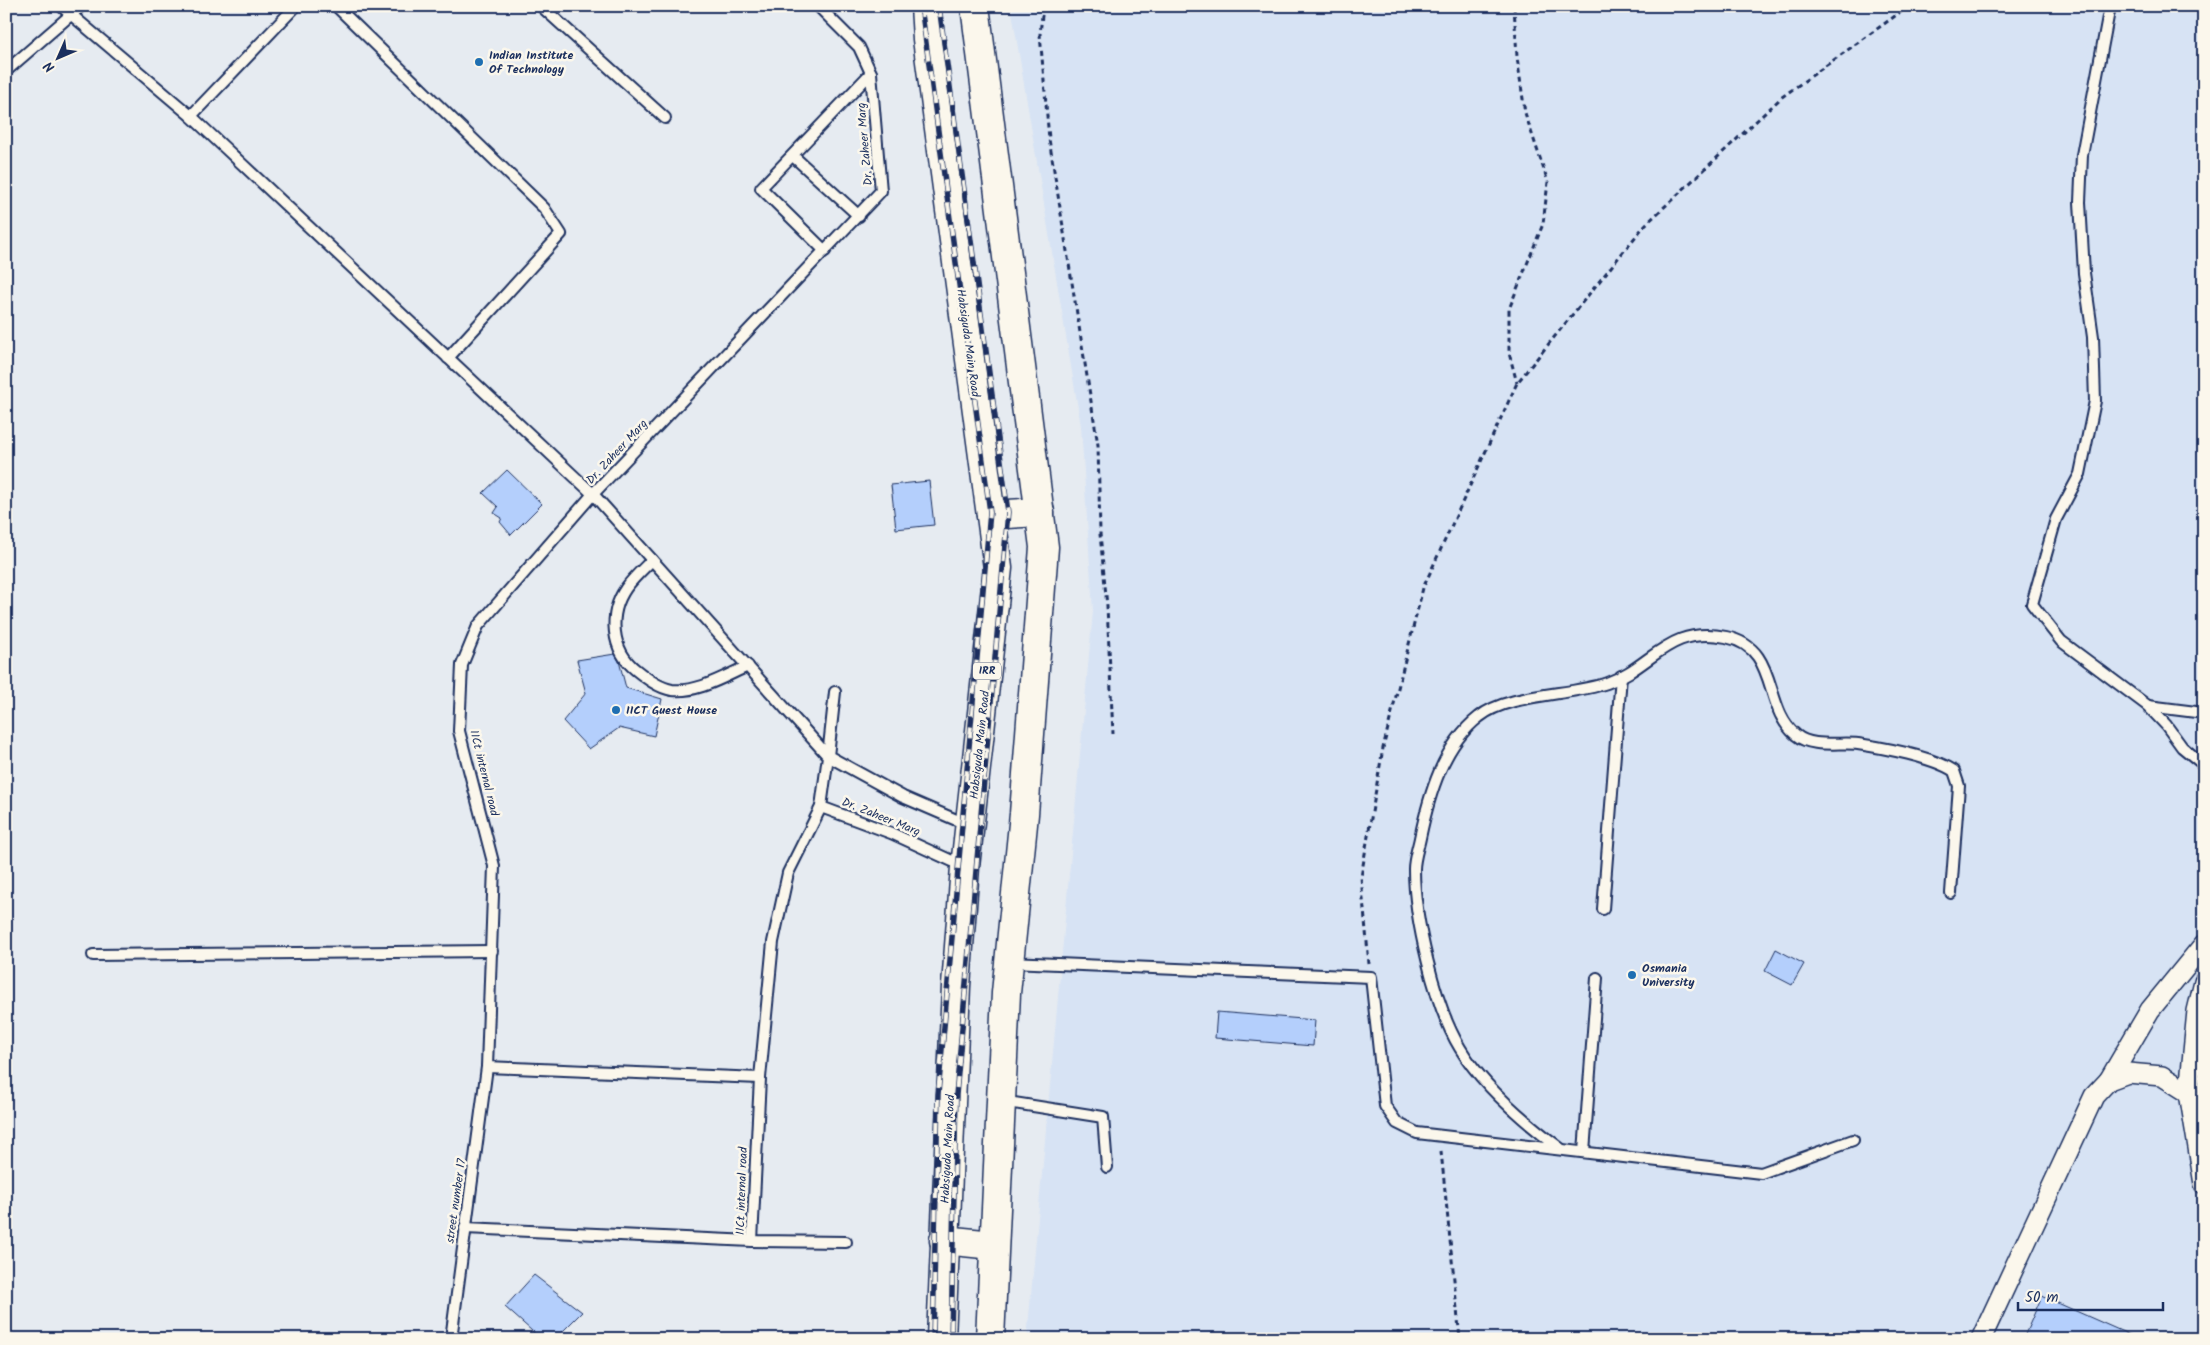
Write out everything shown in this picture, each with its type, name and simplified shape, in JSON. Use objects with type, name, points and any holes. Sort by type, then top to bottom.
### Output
[{"type":"main road","name":"Habsiguda Main Road","points":[[925,6],[998,568],[965,868],[956,986],[941,1339]]},
{"type":"main road","points":[[975,6],[1044,547],[1024,814],[1009,962],[993,1245],[990,1339]]},
{"type":"main road","points":[[991,515],[1040,512]]},
{"type":"main road","points":[[944,1240],[993,1245]]},
{"type":"street","points":[[1981,1339],[2094,1096],[2109,1080],[2150,1010],[2204,944]]},
{"type":"street","points":[[2204,982],[2197,1011],[2189,1094],[2204,1184]]},
{"type":"street","points":[[2109,1080],[2128,1073],[2162,1076],[2189,1094]]},
{"type":"lane","points":[[61,6],[191,116],[593,494]]},
{"type":"lane","points":[[6,71],[81,6]]},
{"type":"lane","points":[[191,116],[296,6]]},
{"type":"lane","points":[[336,6],[544,208],[561,234],[448,358]]},
{"type":"lane","points":[[541,6],[665,118]]},
{"type":"lane","name":"Dr. Zaheer Marg","points":[[818,6],[859,48],[871,73],[882,189],[880,194],[593,494],[828,756],[821,807],[891,833],[965,868]]},
{"type":"lane","points":[[2110,6],[2082,155],[2080,202],[2084,273],[2093,337],[2095,401],[2080,474],[2056,519],[2032,604],[2061,641],[2148,706],[2166,725],[2182,747],[2204,765]]},
{"type":"lane","points":[[825,251],[761,188],[871,73]]},
{"type":"lane","points":[[793,156],[859,216]]},
{"type":"lane","name":"IICt internal road","points":[[487,1067],[494,866],[459,731],[462,666],[478,626],[593,494]]},
{"type":"lane","points":[[652,560],[626,588],[615,613],[618,649],[630,665],[649,681],[672,690],[693,689],[748,666]]},
{"type":"lane","points":[[1561,1149],[1531,1126],[1501,1097],[1459,1047],[1435,986],[1424,948],[1414,868],[1437,776],[1456,741],[1480,716],[1506,704],[1586,690],[1621,676],[1664,647],[1694,634],[1726,637],[1750,647],[1760,658],[1786,725],[1798,737],[1811,742],[1860,744],[1940,762],[1954,771],[1958,786],[1951,893]]},
{"type":"lane","points":[[1603,909],[1621,676]]},
{"type":"lane","points":[[835,692],[828,756],[903,797],[971,826]]},
{"type":"lane","points":[[2148,706],[2204,712]]},
{"type":"lane","name":"IICt internal road","points":[[821,807],[788,873],[773,942],[760,1078],[752,1241],[846,1242]]},
{"type":"lane","points":[[93,955],[492,951]]},
{"type":"lane","points":[[1009,962],[1370,977],[1385,1106],[1398,1123],[1417,1133],[1761,1173],[1853,1140]]},
{"type":"lane","points":[[1584,1152],[1598,978]]},
{"type":"lane","points":[[487,1067],[760,1078]]},
{"type":"lane","name":"street number 17","points":[[451,1339],[487,1067]]},
{"type":"lane","points":[[1001,1101],[1103,1116],[1107,1168]]},
{"type":"lane","points":[[465,1228],[752,1241]]},
{"type":"path","points":[[1043,6],[1040,34],[1050,139],[1098,445],[1100,534],[1107,606],[1113,734]]},
{"type":"path","points":[[1514,6],[1517,57],[1525,113],[1548,182],[1543,224],[1510,309],[1509,353],[1517,383]]},
{"type":"path","points":[[1370,977],[1361,876],[1389,723],[1423,588],[1517,383],[1645,225],[1782,97],[1909,6]]},
{"type":"path","points":[[1439,1135],[1460,1339]]},
{"type":"shaded area","name":"Osmania University","points":[[1011,6],[2204,6],[2204,1339],[1027,1339],[1093,611],[1081,426]]},
{"type":"building","points":[[507,470],[542,504],[511,535],[500,522],[502,518],[494,513],[498,507],[483,493]]},
{"type":"building","points":[[929,481],[934,525],[896,529],[891,485]]},
{"type":"building","name":"IICT Guest House","points":[[615,654],[619,661],[626,688],[662,699],[654,736],[619,728],[589,749],[563,721],[586,693],[577,660]]},
{"type":"building","points":[[1776,949],[1804,964],[1792,985],[1765,971]]},
{"type":"building","points":[[1217,1012],[1315,1020],[1313,1046],[1215,1038]]},
{"type":"building","points":[[534,1275],[582,1312],[555,1339],[541,1339],[505,1307]]},
{"type":"building","points":[[2042,1296],[2139,1339],[2023,1339]]},
{"type":"railway","points":[[921,6],[990,512],[938,1094],[933,1339]]},
{"type":"railway","points":[[939,6],[1008,512],[956,1095],[951,1339]]},
{"type":"place","name":"Indian Institute Of Technology","points":[[479,62]]},
{"type":"place","name":"IICT Guest House","points":[[616,710]]},
{"type":"place","name":"Osmania University","points":[[1632,975]]}]
